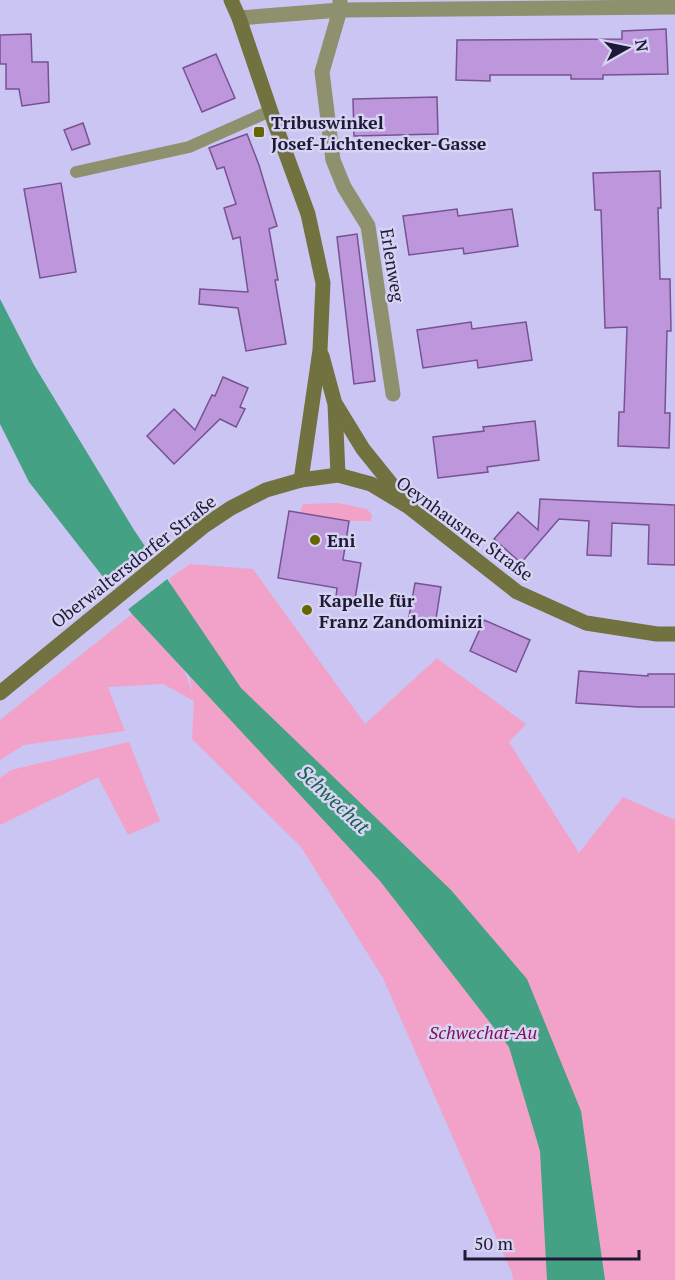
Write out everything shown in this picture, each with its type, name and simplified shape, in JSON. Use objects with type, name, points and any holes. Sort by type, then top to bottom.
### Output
[{"type":"street","points":[[231,0],[308,214],[322,283],[320,350],[301,480]]},
{"type":"street","points":[[239,18],[340,5],[675,7]]},
{"type":"street","name":"Erlenweg","points":[[340,5],[322,72],[333,160],[344,187],[368,226],[393,394]]},
{"type":"street","points":[[320,350],[335,404],[338,475]]},
{"type":"street","points":[[335,404],[363,449],[409,507]]},
{"type":"street","name":"Oeynhausner Straße","points":[[301,480],[338,475],[371,484],[409,507],[517,592],[586,623],[657,634],[675,634]]},
{"type":"street","name":"Oberwaltersdorfer Straße","points":[[0,693],[194,535],[241,503],[266,490],[301,480]]},
{"type":"lane","points":[[76,172],[189,147],[270,111]]},
{"type":"green space","points":[[338,503],[367,509],[372,515],[371,521],[349,521],[300,513],[303,504]]},
{"type":"green space","name":"Schwechat-Au","points":[[190,564],[253,569],[365,724],[437,658],[526,724],[509,742],[579,853],[623,797],[675,820],[675,1280],[513,1280],[512,1273],[383,978],[301,847],[192,739],[194,701],[163,684],[108,687],[125,731],[24,745],[0,760],[0,720],[132,614],[184,670],[193,694],[170,578]]},
{"type":"green space","points":[[129,742],[160,821],[128,835],[98,777],[0,825],[0,778],[11,770]]},
{"type":"water","name":"Schwechat","points":[[0,299],[34,365],[134,530],[241,688],[451,890],[527,979],[581,1111],[605,1280],[547,1280],[540,1151],[509,1047],[380,881],[132,614],[29,482],[0,424]]},
{"type":"pier","points":[[150,548],[170,577],[126,611],[105,584]]},
{"type":"building","points":[[666,29],[668,74],[603,75],[603,79],[571,79],[571,75],[490,75],[490,81],[456,80],[457,40],[622,39],[622,31]]},
{"type":"building","points":[[31,34],[32,62],[48,62],[49,102],[22,106],[19,89],[6,89],[6,64],[0,64],[0,35]]},
{"type":"building","points":[[216,54],[235,98],[202,112],[183,68]]},
{"type":"building","points":[[437,97],[438,134],[354,136],[353,99]]},
{"type":"building","points":[[83,123],[90,144],[72,150],[64,130]]},
{"type":"building","points":[[247,134],[277,226],[269,229],[286,344],[246,351],[238,308],[199,304],[200,289],[248,292],[240,237],[233,239],[224,208],[236,204],[224,167],[217,169],[209,148]]},
{"type":"building","points":[[660,171],[661,208],[658,208],[660,279],[670,279],[671,331],[667,331],[665,413],[670,413],[669,448],[618,446],[619,412],[624,412],[627,327],[605,328],[601,210],[595,210],[593,173]]},
{"type":"building","points":[[61,183],[76,272],[40,278],[24,189]]},
{"type":"building","points":[[457,209],[458,216],[512,209],[518,246],[464,254],[463,248],[409,255],[403,216]]},
{"type":"building","points":[[357,234],[375,381],[354,384],[337,237]]},
{"type":"building","points":[[471,322],[472,329],[526,322],[532,360],[478,368],[477,360],[423,368],[417,330]]},
{"type":"building","points":[[223,377],[248,388],[240,407],[245,409],[236,427],[220,419],[174,464],[147,436],[174,409],[195,430],[212,395],[215,396]]},
{"type":"building","points":[[535,421],[539,460],[487,467],[488,472],[438,478],[433,437],[484,431],[483,427]]},
{"type":"building","points":[[540,499],[675,505],[675,565],[648,564],[649,525],[612,523],[611,556],[587,555],[589,521],[559,519],[521,563],[494,539],[518,512],[538,530]]},
{"type":"building","name":"Eni","points":[[289,511],[349,521],[343,560],[361,563],[355,599],[336,597],[337,588],[278,578]]},
{"type":"building","points":[[415,583],[441,587],[435,625],[408,622]]},
{"type":"building","points":[[484,620],[530,640],[516,672],[470,651]]},
{"type":"building","points":[[579,671],[648,676],[648,674],[675,674],[675,707],[576,703]]},
{"type":"place","name":"Tribuswinkel Josef-Lichtenecker-Gasse","points":[[259,132]]},
{"type":"place","name":"Eni","points":[[315,540]]},
{"type":"place","name":"Kapelle für Franz Zandominizi","points":[[307,610]]}]
